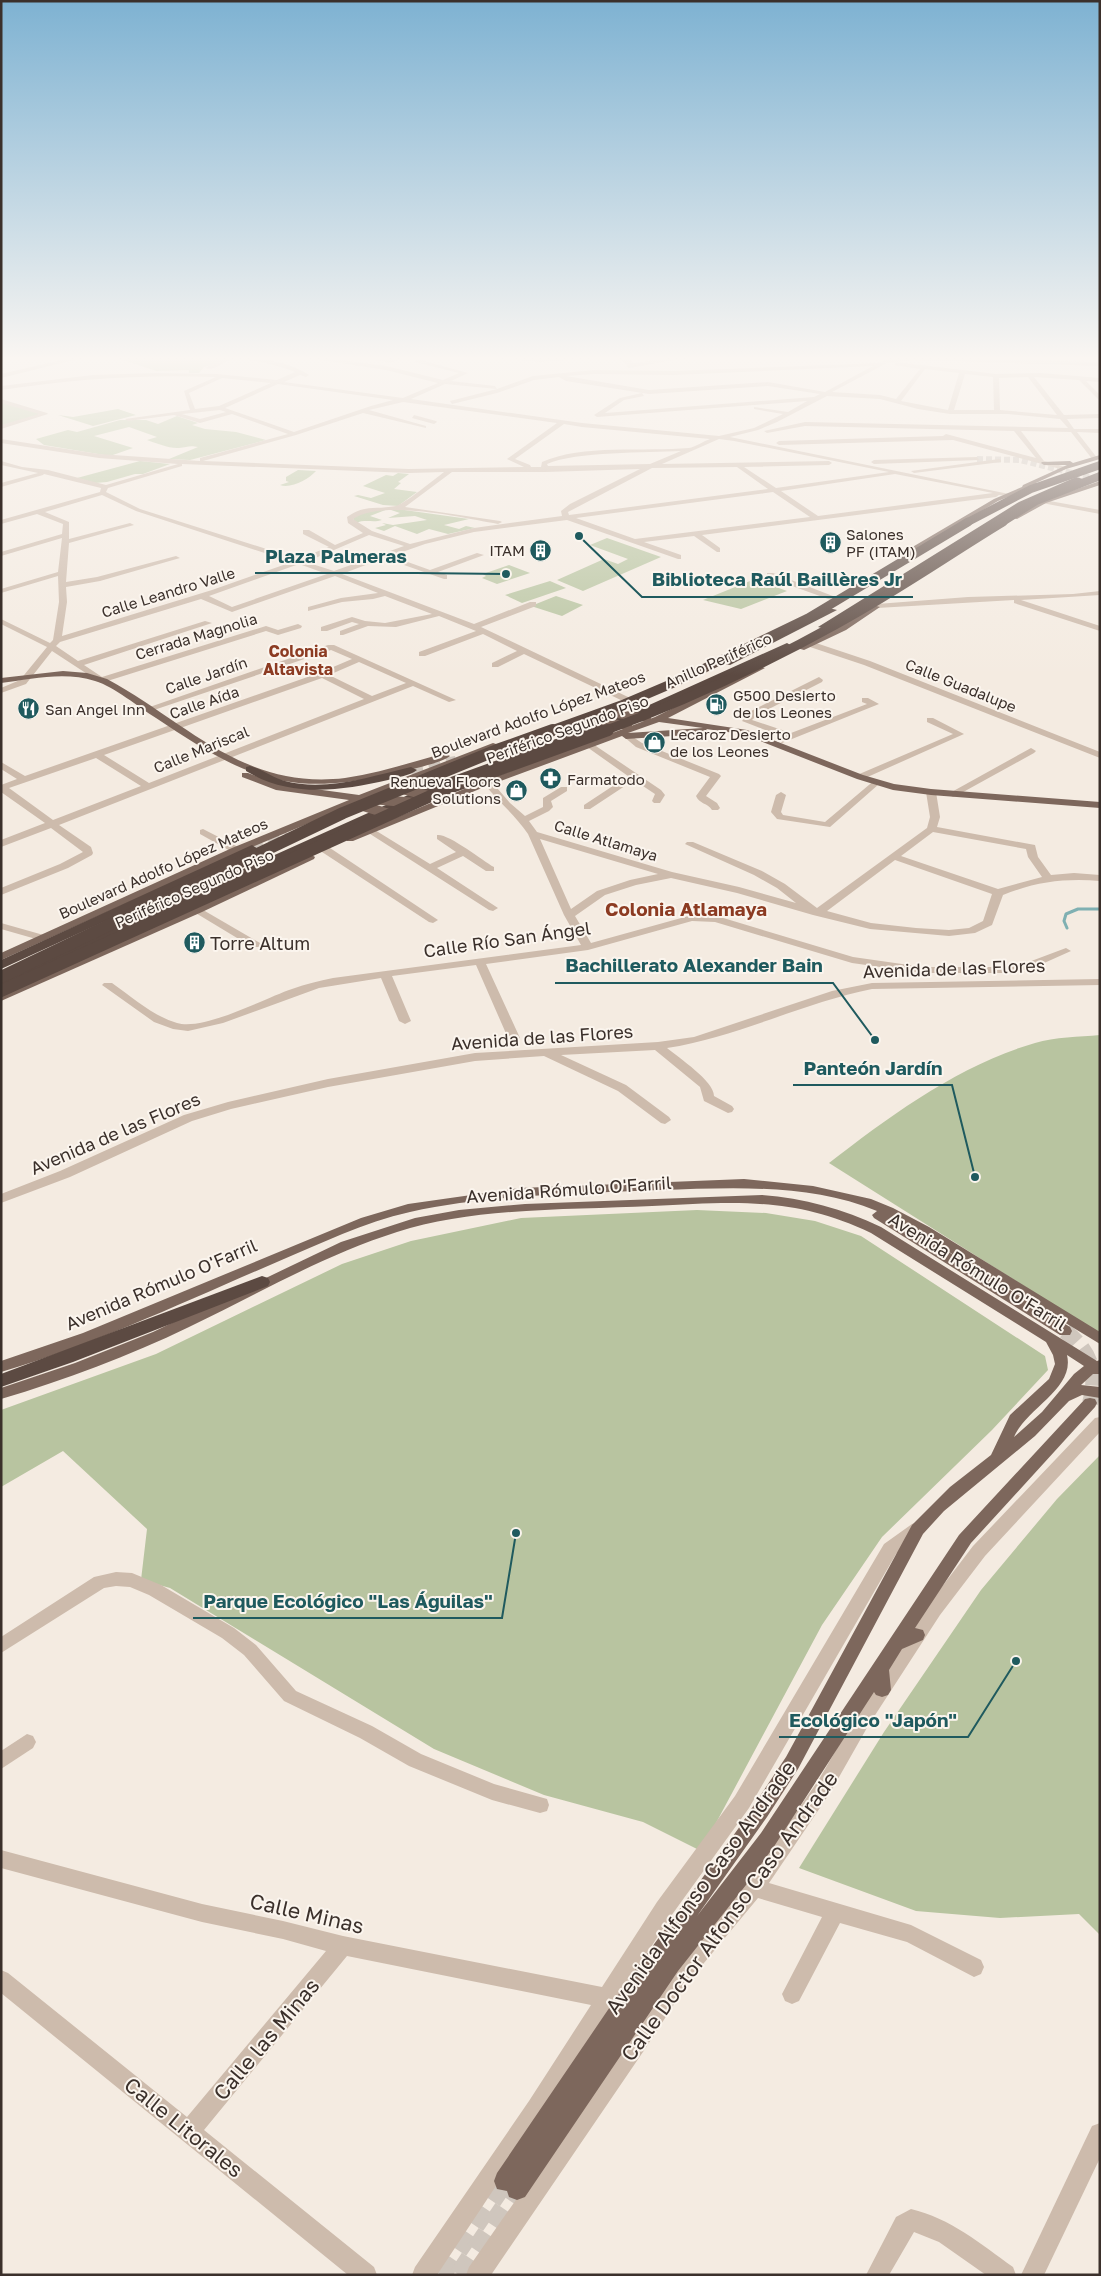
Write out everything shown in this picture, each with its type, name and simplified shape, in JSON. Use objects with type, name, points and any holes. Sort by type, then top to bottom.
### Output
[{"type":"highway","name":"Anillo Periférico","points":[[1,972],[431,779],[645,704],[816,619],[1030,491],[1065,473],[1098,467]]},
{"type":"highway","name":"Anillo Periférico","points":[[1,983],[441,784],[651,708],[795,642],[1022,504],[1079,479],[1098,467]]},
{"type":"highway","name":"Periférico Segundo Piso","points":[[1,977],[343,813],[497,750],[624,704],[678,681],[808,618],[950,531],[1031,489],[1098,467]]},
{"type":"highway","name":"Periférico Segundo Piso","points":[[1,991],[446,789],[659,712],[723,682],[836,625],[1036,501],[1098,467]]},
{"type":"highway","points":[[909,574],[946,562]]},
{"type":"highway","points":[[871,586],[884,567]]},
{"type":"highway","points":[[785,649],[795,642]]},
{"type":"highway","points":[[705,673],[719,667]]},
{"type":"highway","points":[[250,769],[258,776],[274,782],[316,786],[408,778]]},
{"type":"highway","points":[[1,965],[252,849]]},
{"type":"highway","points":[[232,894],[255,873]]},
{"type":"highway","points":[[1,1381],[90,1351],[262,1282]]},
{"type":"main road","points":[[1047,463],[1098,467]]},
{"type":"main road","points":[[996,500],[1006,494],[1065,473]]},
{"type":"main road","name":"Boulevard Adolfo López Mateos","points":[[1,957],[236,850],[347,804],[363,801],[408,778],[470,754],[580,716],[593,715],[776,632],[996,500],[1065,473]]},
{"type":"main road","points":[[225,758],[244,774],[266,784],[314,793],[363,801],[415,803],[451,798],[611,737],[632,726],[658,719],[684,707],[843,628],[1044,502],[1100,483]]},
{"type":"main road","points":[[1,681],[28,676],[65,674],[101,680],[225,758],[269,776],[294,781],[340,782],[375,776],[447,756],[470,754]]},
{"type":"main road","points":[[684,707],[690,717],[704,724]]},
{"type":"main road","points":[[593,715],[609,713],[704,724],[744,732],[860,777],[876,782],[931,792],[1100,805]]},
{"type":"main road","points":[[593,715],[632,726]]},
{"type":"main road","points":[[611,737],[696,731],[760,738]]},
{"type":"main road","points":[[408,778],[406,790],[431,801]]},
{"type":"main road","points":[[314,793],[332,799],[336,804],[335,810]]},
{"type":"main road","points":[[363,801],[399,818]]},
{"type":"main road","points":[[1,998],[399,818],[431,801]]},
{"type":"main road","name":"Avenida Rómulo O'Farril","points":[[1,1367],[88,1337],[313,1242],[366,1221],[408,1208],[520,1192],[705,1184],[761,1183],[794,1187],[866,1202],[924,1230],[1100,1339]]},
{"type":"main road","points":[[831,1194],[872,1211],[1064,1332]]},
{"type":"main road","name":"Avenida Rómulo O'Farril","points":[[1,1394],[138,1345],[209,1311],[262,1282],[363,1238],[428,1220],[500,1210],[764,1198],[815,1206],[856,1220],[876,1230],[1098,1366]]},
{"type":"main road","points":[[998,1456],[1006,1434],[1018,1416],[1059,1375],[1064,1365],[1062,1356],[1057,1348],[1043,1334]]},
{"type":"main road","name":"Avenida Alfonso Caso Andrade","points":[[1095,1398],[1077,1420],[1011,1487],[965,1539],[768,1838],[739,1879],[672,1964],[511,2185],[659,1954],[751,1826],[790,1766],[825,1708],[870,1617],[920,1526],[952,1493],[998,1456],[1013,1447],[1063,1398],[1083,1373],[1098,1366]]},
{"type":"main road","points":[[1063,1398],[1077,1390],[1086,1389],[1095,1398]]},
{"type":"main road","points":[[895,1646],[917,1635]]},
{"type":"main road","points":[[880,1669],[882,1690]]},
{"type":"street","points":[[2,463],[22,469],[48,472],[105,490],[138,510],[336,574],[484,631],[625,699]]},
{"type":"street","points":[[1,522],[39,512],[184,463]]},
{"type":"street","points":[[223,463],[450,471],[844,463]]},
{"type":"street","points":[[516,463],[545,470]]},
{"type":"street","points":[[544,463],[545,470]]},
{"type":"street","points":[[566,517],[564,511],[572,504],[658,463]]},
{"type":"street","points":[[853,463],[1006,494]]},
{"type":"street","points":[[204,597],[232,610],[434,538],[566,517],[902,472],[987,463]]},
{"type":"street","points":[[1043,463],[1065,473]]},
{"type":"street","points":[[739,466],[817,518]]},
{"type":"street","points":[[399,508],[450,471]]},
{"type":"street","points":[[1,485],[48,472]]},
{"type":"street","points":[[637,541],[1006,494]]},
{"type":"street","points":[[1044,502],[1100,512]]},
{"type":"street","points":[[1089,510],[1100,502]]},
{"type":"street","points":[[407,544],[370,533],[350,522],[349,518],[352,514],[370,507],[399,508],[516,524]]},
{"type":"street","points":[[1,691],[16,686],[28,676],[54,644],[63,602],[62,572],[66,522],[39,512]]},
{"type":"street","points":[[566,517],[678,557]]},
{"type":"street","points":[[1,554],[130,525]]},
{"type":"street","points":[[306,532],[336,548]]},
{"type":"street","name":"Calle Leandro Valle","points":[[54,644],[204,597],[298,563],[370,533]]},
{"type":"street","points":[[696,534],[717,550]]},
{"type":"street","points":[[431,572],[480,555]]},
{"type":"street","points":[[384,556],[444,577]]},
{"type":"street","points":[[62,585],[98,579],[176,558]]},
{"type":"street","points":[[1,591],[62,572]]},
{"type":"street","points":[[770,574],[834,598]]},
{"type":"street","points":[[311,609],[341,600],[373,597],[386,593]]},
{"type":"street","points":[[877,606],[1100,593]]},
{"type":"street","points":[[1010,598],[1098,626]]},
{"type":"street","points":[[1022,598],[1098,626]]},
{"type":"street","points":[[474,627],[533,604]]},
{"type":"street","points":[[324,629],[352,619],[365,625],[384,628],[439,614]]},
{"type":"street","points":[[1,621],[54,644],[76,664],[101,680]]},
{"type":"street","points":[[76,664],[208,623]]},
{"type":"street","points":[[343,633],[365,625]]},
{"type":"street","name":"Cerrada Magnolia","points":[[101,680],[266,628],[278,633],[298,626]]},
{"type":"street","points":[[422,654],[484,631]]},
{"type":"street","name":"Calle Guadalupe","points":[[810,644],[860,660],[1100,755]]},
{"type":"street","name":"Calle Jardín","points":[[148,710],[331,647],[359,659]]},
{"type":"street","points":[[494,664],[525,650]]},
{"type":"street","points":[[359,659],[452,700]]},
{"type":"street","name":"Calle Aída","points":[[2,788],[322,675],[359,659]]},
{"type":"street","points":[[322,675],[371,699]]},
{"type":"street","points":[[819,680],[754,713],[746,721],[790,736],[797,736],[875,704],[865,700]]},
{"type":"street","name":"Calle Mariscal","points":[[1,844],[225,758],[413,682]]},
{"type":"street","points":[[860,777],[960,734],[930,720]]},
{"type":"street","points":[[627,736],[639,745],[716,776],[701,796],[702,799],[714,805],[715,808]]},
{"type":"street","points":[[776,743],[790,736]]},
{"type":"street","points":[[590,745],[658,792],[660,795],[657,801]]},
{"type":"street","points":[[954,794],[1031,751]]},
{"type":"street","points":[[96,754],[148,786]]},
{"type":"street","points":[[1,765],[25,780]]},
{"type":"street","points":[[587,808],[634,776]]},
{"type":"street","points":[[781,795],[776,812],[780,817],[827,824],[832,822],[876,782]]},
{"type":"street","points":[[488,783],[507,805],[524,820],[534,834],[569,915],[588,947]]},
{"type":"street","points":[[1,892],[88,853],[86,849],[50,825],[2,788]]},
{"type":"street","points":[[524,820],[546,809],[548,807],[546,800],[564,789]]},
{"type":"street","points":[[690,844],[758,873],[780,886],[817,913],[931,829],[934,817],[931,792]]},
{"type":"street","points":[[931,829],[1031,847],[1033,857],[1047,877]]},
{"type":"street","points":[[370,830],[493,908]]},
{"type":"street","points":[[203,832],[236,850]]},
{"type":"street","name":"Calle Atlamaya","points":[[534,834],[671,875],[739,890],[817,913],[870,926],[916,932],[971,931],[988,923],[998,893]]},
{"type":"street","points":[[440,837],[490,869]]},
{"type":"street","points":[[326,850],[432,920]]},
{"type":"street","points":[[429,868],[464,852]]},
{"type":"street","points":[[894,857],[998,893],[1020,883],[1047,877],[1100,878]]},
{"type":"street","points":[[569,915],[601,893],[634,882],[671,875]]},
{"type":"street","points":[[198,910],[256,945]]},
{"type":"street","name":"Calle Río San Ángel","points":[[108,985],[144,1012],[177,1027],[190,1028],[326,983],[479,960],[588,947],[633,936],[672,922],[703,918],[764,932],[852,960],[914,969],[1008,970],[1029,966],[1066,951]]},
{"type":"street","points":[[1,921],[6,927],[43,938]]},
{"type":"street","points":[[479,960],[514,1038]]},
{"type":"street","points":[[386,974],[405,1021]]},
{"type":"street","name":"Avenida de las Flores","points":[[1,1199],[65,1174],[188,1118],[228,1106],[412,1067],[475,1057],[658,1046],[711,1036],[836,993],[872,986],[1100,982]]},
{"type":"street","points":[[658,1046],[704,1084],[708,1091],[708,1098],[711,1101],[728,1109]]},
{"type":"street","points":[[543,1052],[622,1088],[665,1120]]},
{"type":"street","name":"Calle Doctor Alfonso Caso Andrade","points":[[477,2275],[638,2042],[682,1974],[754,1888],[824,1787],[917,1635],[979,1551],[1100,1422]]},
{"type":"street","points":[[423,2275],[664,1909],[742,1802],[890,1549],[920,1526]]},
{"type":"street","points":[[1,1646],[100,1582],[116,1579],[132,1580],[155,1590],[228,1633],[250,1650],[290,1696],[366,1732],[415,1760],[492,1792],[540,1805]]},
{"type":"street","points":[[1,1761],[27,1742]]},
{"type":"street","name":"Calle Minas","points":[[1,1859],[202,1913],[283,1930],[343,1946],[434,1962],[606,1998]]},
{"type":"street","points":[[754,1888],[911,1934],[974,1968]]},
{"type":"street","points":[[792,1994],[835,1913]]},
{"type":"street","name":"Calle las Minas","points":[[189,2131],[343,1946]]},
{"type":"street","name":"Calle Litorales","points":[[1,1980],[366,2275]]},
{"type":"street","points":[[1032,2275],[1100,2134]]},
{"type":"street","points":[[877,2275],[904,2226],[911,2220],[922,2221],[1005,2275]]},
{"type":"green space","points":[[132,463],[170,464],[143,474],[135,474],[107,482],[95,483],[77,478]]},
{"type":"green space","points":[[298,470],[316,471],[300,482],[289,486],[280,485],[289,482],[286,481],[286,477]]},
{"type":"green space","points":[[398,473],[409,474],[398,482],[401,483],[394,489],[417,492],[398,506],[383,505],[354,496],[371,498],[385,493],[363,486],[386,475],[393,476]]},
{"type":"green space","points":[[390,508],[469,519],[444,525],[459,529],[466,526],[475,528],[448,534],[429,529],[417,534],[395,526],[384,531],[375,528],[386,525],[382,523],[393,525],[427,520],[415,516],[388,518],[400,513],[388,509],[370,516],[382,520],[356,523],[353,519],[356,514]]},
{"type":"green space","points":[[607,538],[661,557],[583,591],[557,580],[604,559],[618,564],[628,559],[590,545]]},
{"type":"green space","points":[[509,565],[530,573],[497,584],[482,578],[486,576],[483,574]]},
{"type":"green space","points":[[755,579],[787,591],[741,609],[703,600]]},
{"type":"green space","points":[[550,581],[566,588],[522,603],[505,595]]},
{"type":"green space","points":[[556,596],[583,605],[562,616],[531,606]]},
{"type":"green space","points":[[1100,1035],[1100,1334],[829,1163],[901,1110],[979,1064],[1043,1041]]},
{"type":"green space","points":[[697,1210],[766,1213],[815,1221],[861,1236],[1045,1356],[1048,1370],[992,1430],[882,1537],[822,1625],[701,1851],[643,1822],[544,1795],[434,1749],[170,1588],[141,1580],[147,1529],[63,1451],[1,1487],[1,1410],[156,1354],[342,1264],[411,1241],[521,1218]]},
{"type":"green space","points":[[1100,1455],[1100,1935],[1079,1914],[1000,1918],[916,1911],[799,1868],[884,1732],[981,1590],[1057,1499]]},
{"type":"waterway","points":[[1067,928],[1064,921],[1066,914],[1078,909],[1100,909]]},
{"type":"tunnel","points":[[1033,463],[1100,480]]},
{"type":"tunnel","points":[[411,770],[456,762]]},
{"type":"tunnel","points":[[252,849],[287,834]]},
{"type":"tunnel","points":[[1065,1331],[1080,1346],[1090,1363],[1093,1382],[1090,1403]]},
{"type":"tunnel","points":[[441,2275],[505,2181]]},
{"type":"tunnel","points":[[459,2275],[517,2189]]},
{"type":"place","name":"Biblioteca Raúl Baillères Jr","points":[[579,536]]},
{"type":"place","name":"Salones PF (ITAM)","points":[[830,543]]},
{"type":"place","name":"ITAM","points":[[541,550]]},
{"type":"place","name":"Plaza Palmeras","points":[[506,574]]},
{"type":"place","name":"G500 Desierto de los Leones","points":[[717,704]]},
{"type":"place","name":"San Angel Inn","points":[[29,709]]},
{"type":"place","name":"Lecaroz Desierto de los Leones","points":[[654,743]]},
{"type":"place","name":"Farmatodo","points":[[551,779]]},
{"type":"place","name":"Renueva Floors Solutions","points":[[517,790]]},
{"type":"place","name":"Torre Altum","points":[[194,943]]},
{"type":"place","name":"Bachillerato Alexander Bain","points":[[875,1040]]},
{"type":"place","name":"Panteón Jardín","points":[[975,1177]]},
{"type":"place","name":"Parque Ecológico \"Las Águilas\"","points":[[516,1533]]},
{"type":"place","name":"Ecológico \"Japón\"","points":[[1016,1661]]},
{"type":"district","name":"Colonia Altavista","points":[[298,660]]},
{"type":"district","name":"Colonia Atlamaya","points":[[686,908]]}]
